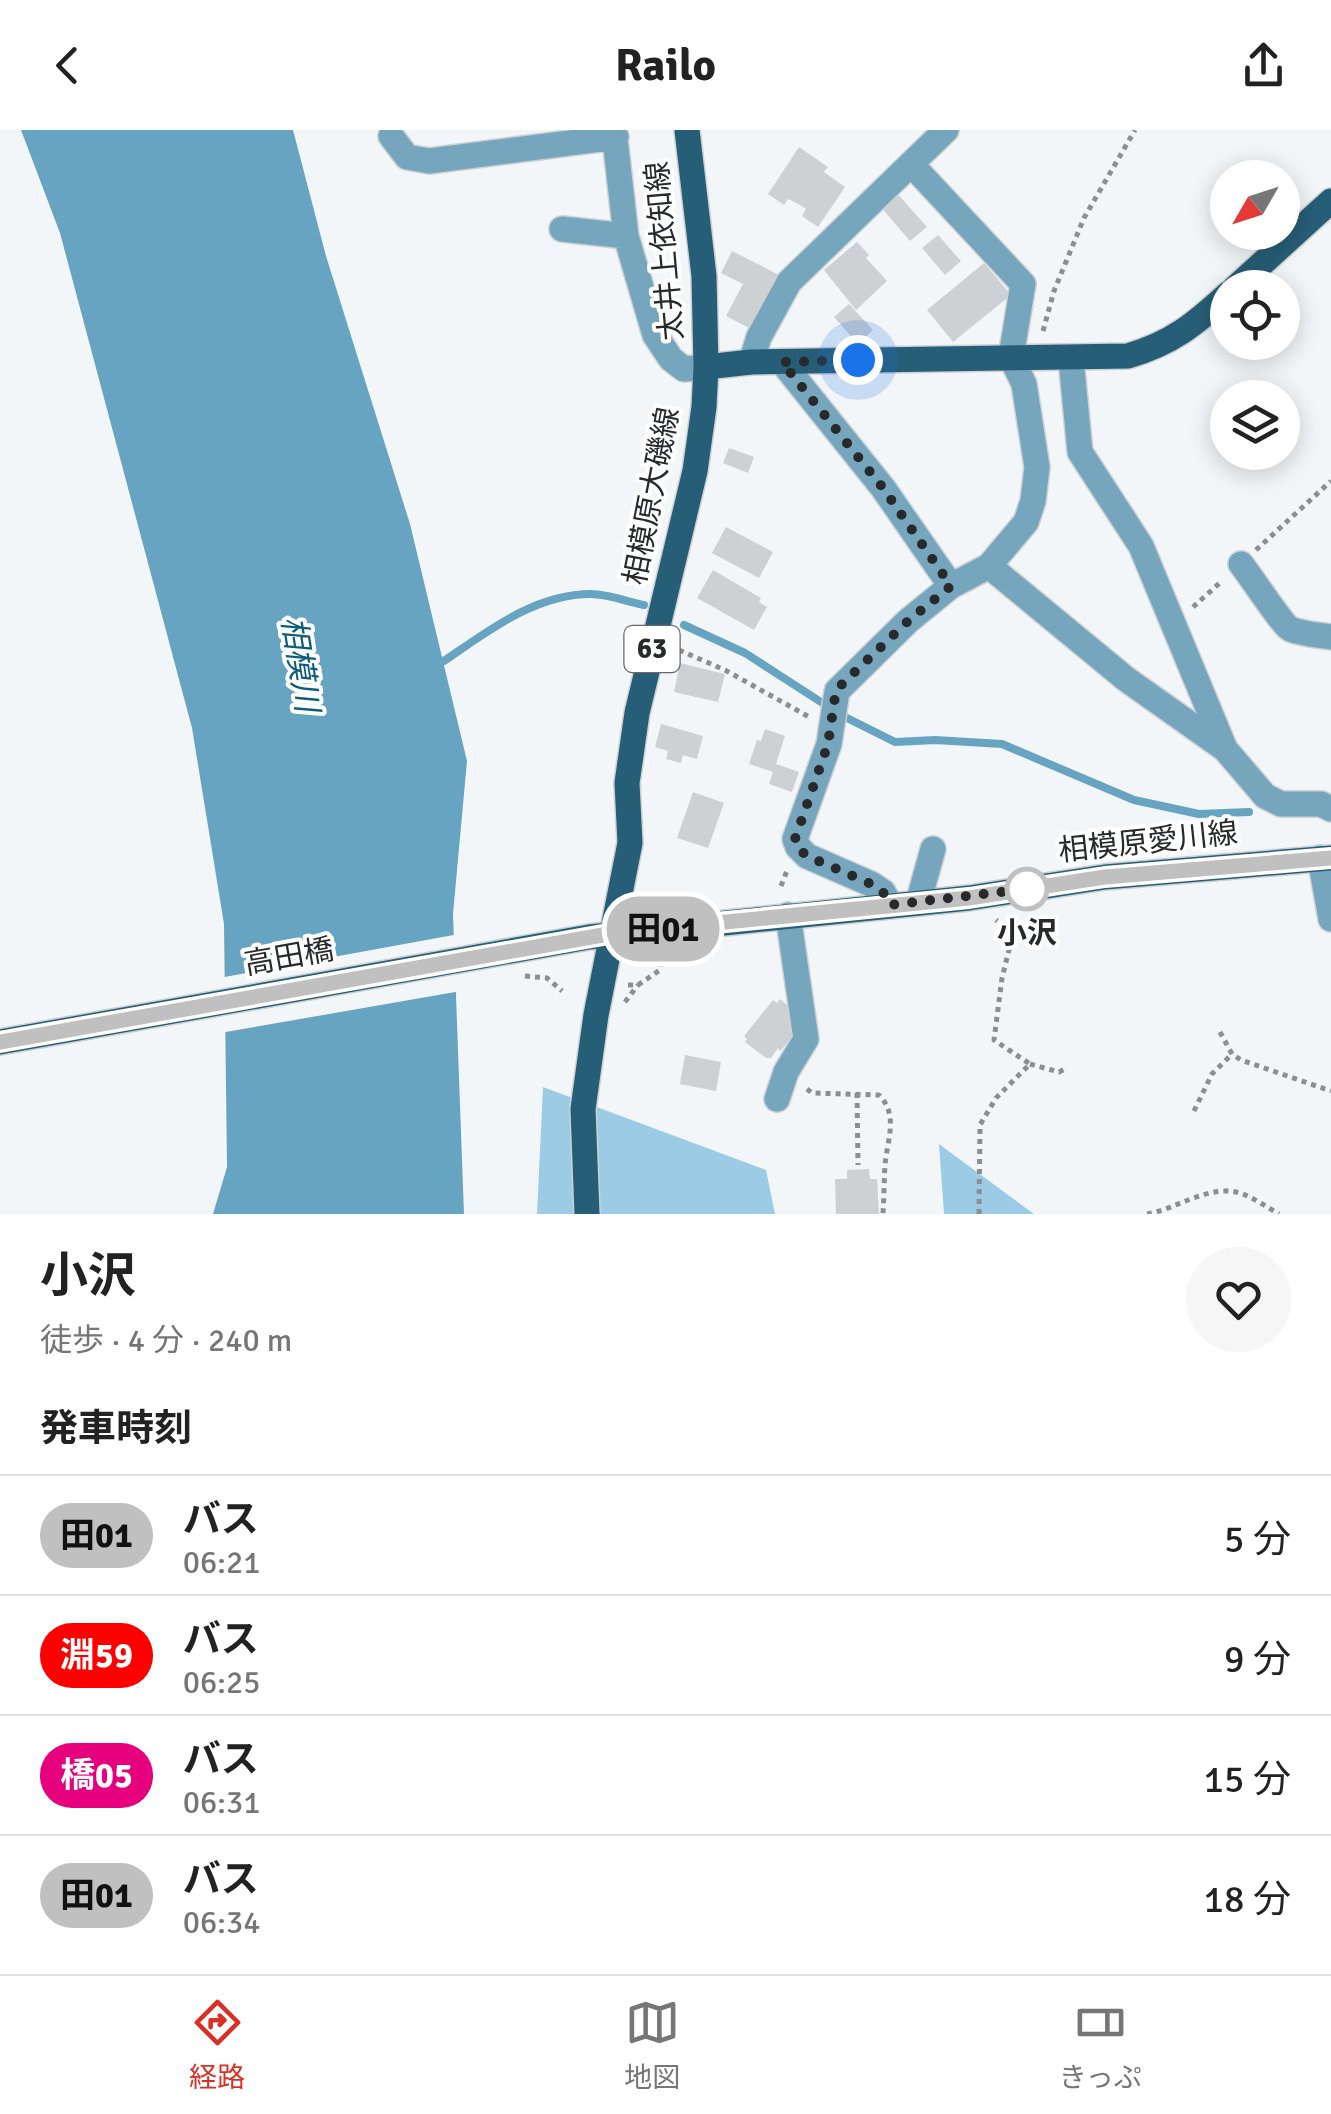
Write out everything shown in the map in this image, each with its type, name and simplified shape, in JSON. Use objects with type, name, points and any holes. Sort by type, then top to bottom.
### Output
[{"type":"main road","name":"太井上依知線","points":[[687,130],[704,276],[706,367]]},
{"type":"main road","points":[[1255,270],[1331,201]]},
{"type":"main road","points":[[706,367],[751,362],[1128,356],[1182,334],[1210,310]]},
{"type":"main road","name":"相模原大磯線","points":[[602,935],[630,843],[627,783],[638,713],[695,470],[706,367]]},
{"type":"main road","name":"相模原愛川線","points":[[602,935],[991,895],[1105,877],[1326,858]]},
{"type":"main road","points":[[587,1214],[583,1109],[602,935]]},
{"type":"main road","name":"高田橋","points":[[0,1042],[602,935]]},
{"type":"street","points":[[751,362],[759,337],[789,282],[946,130]]},
{"type":"street","points":[[390,136],[408,157],[436,149],[615,134],[626,236],[655,335],[671,359],[684,369],[706,367]]},
{"type":"street","points":[[890,905],[883,892],[807,856],[795,839],[820,773],[836,690],[908,621],[951,586],[988,566],[1026,522],[1037,467],[1024,384],[1011,357],[1024,284],[912,164]]},
{"type":"street","points":[[562,228],[626,236]]},
{"type":"street","points":[[1071,359],[1080,452],[1141,546],[1225,749]]},
{"type":"street","points":[[782,362],[883,488],[951,586]]},
{"type":"street","points":[[1240,564],[1268,596],[1283,625],[1331,637]]},
{"type":"street","points":[[988,566],[1126,679],[1225,749],[1265,796],[1281,804],[1322,804],[1331,809]]},
{"type":"street","points":[[918,903],[933,849]]},
{"type":"street","points":[[1326,858],[1331,919]]},
{"type":"street","points":[[777,1099],[786,1072],[806,1039],[788,915]]},
{"type":"path","points":[[1042,334],[1054,292],[1084,218],[1135,130]]},
{"type":"path","points":[[655,639],[725,670],[831,729]]},
{"type":"path","points":[[991,895],[996,919],[1013,934],[1002,978],[994,1040],[1030,1064],[1059,1072],[1064,1069]]},
{"type":"path","points":[[628,985],[638,985],[660,970],[661,956]]},
{"type":"path","points":[[1220,1032],[1232,1054],[1331,1091]]},
{"type":"path","points":[[1194,1111],[1212,1074],[1232,1054]]},
{"type":"path","points":[[979,1214],[980,1124],[996,1098],[1030,1064]]},
{"type":"path","points":[[802,1081],[812,1093],[880,1096],[888,1104],[891,1130],[885,1161],[883,1214]]},
{"type":"path","points":[[858,1093],[858,1164]]},
{"type":"path","points":[[970,1123],[980,1124]]},
{"type":"path","points":[[1147,1214],[1215,1192],[1230,1191],[1244,1194],[1279,1214]]},
{"type":"shaded area","points":[[543,1087],[766,1170],[775,1214],[537,1214]]},
{"type":"shaded area","points":[[939,1144],[1034,1214],[944,1214]]},
{"type":"water","name":"相模川","points":[[21,130],[293,130],[326,256],[410,524],[467,761],[453,914],[464,1214],[213,1214],[227,1167],[224,924],[192,728],[60,233]]},
{"type":"pier","points":[[459,934],[461,991],[220,1033],[219,978]]},
{"type":"building","points":[[799,147],[828,167],[824,172],[845,187],[818,227],[802,216],[806,209],[802,206],[788,199],[784,205],[768,194]]},
{"type":"building","points":[[895,191],[927,227],[910,241],[879,205]]},
{"type":"building","points":[[938,235],[961,261],[945,275],[922,248]]},
{"type":"building","points":[[857,242],[887,281],[856,310],[824,270]]},
{"type":"building","points":[[732,251],[783,277],[751,329],[726,316],[743,284],[721,273]]},
{"type":"building","points":[[984,263],[1011,295],[953,342],[927,310]]},
{"type":"building","points":[[849,304],[873,330],[858,344],[834,317]]},
{"type":"building","points":[[729,448],[754,457],[748,473],[723,463]]},
{"type":"building","points":[[726,527],[773,552],[759,578],[712,553]]},
{"type":"building","points":[[713,570],[761,598],[759,602],[767,607],[754,630],[697,598]]},
{"type":"building","points":[[680,663],[725,674],[718,702],[674,692]]},
{"type":"building","points":[[661,724],[703,736],[697,759],[683,755],[681,763],[666,759],[668,751],[655,747]]},
{"type":"building","points":[[765,729],[785,736],[776,764],[799,772],[792,792],[769,784],[773,772],[749,764]]},
{"type":"building","points":[[693,792],[724,803],[708,848],[677,838]]},
{"type":"building","points":[[780,999],[798,1014],[800,1029],[780,1051],[778,1048],[771,1058],[766,1058],[745,1042],[744,1036],[773,1000],[777,1003]]},
{"type":"building","points":[[685,1055],[721,1062],[716,1091],[680,1084]]},
{"type":"building","points":[[869,1169],[870,1179],[877,1179],[879,1214],[836,1214],[835,1179],[847,1179],[847,1170]]},
{"type":"waterway","points":[[432,659],[444,661],[513,616],[551,600],[591,594],[644,605]]},
{"type":"waterway","points":[[684,625],[745,653],[824,704]]},
{"type":"waterway","points":[[843,716],[895,742],[1002,744],[1134,800],[1199,814],[1249,812]]},
{"type":"bus line","name":"田01","points":[[0,1042],[614,933],[969,898],[1105,877],[1331,858]]},
{"type":"place","name":"小沢","points":[[1027,889]]},
{"type":"route","points":[[858,360],[782,362],[883,488],[951,586],[836,690],[828,744],[795,839],[807,856],[871,884],[883,892],[890,905],[1027,889]]}]
